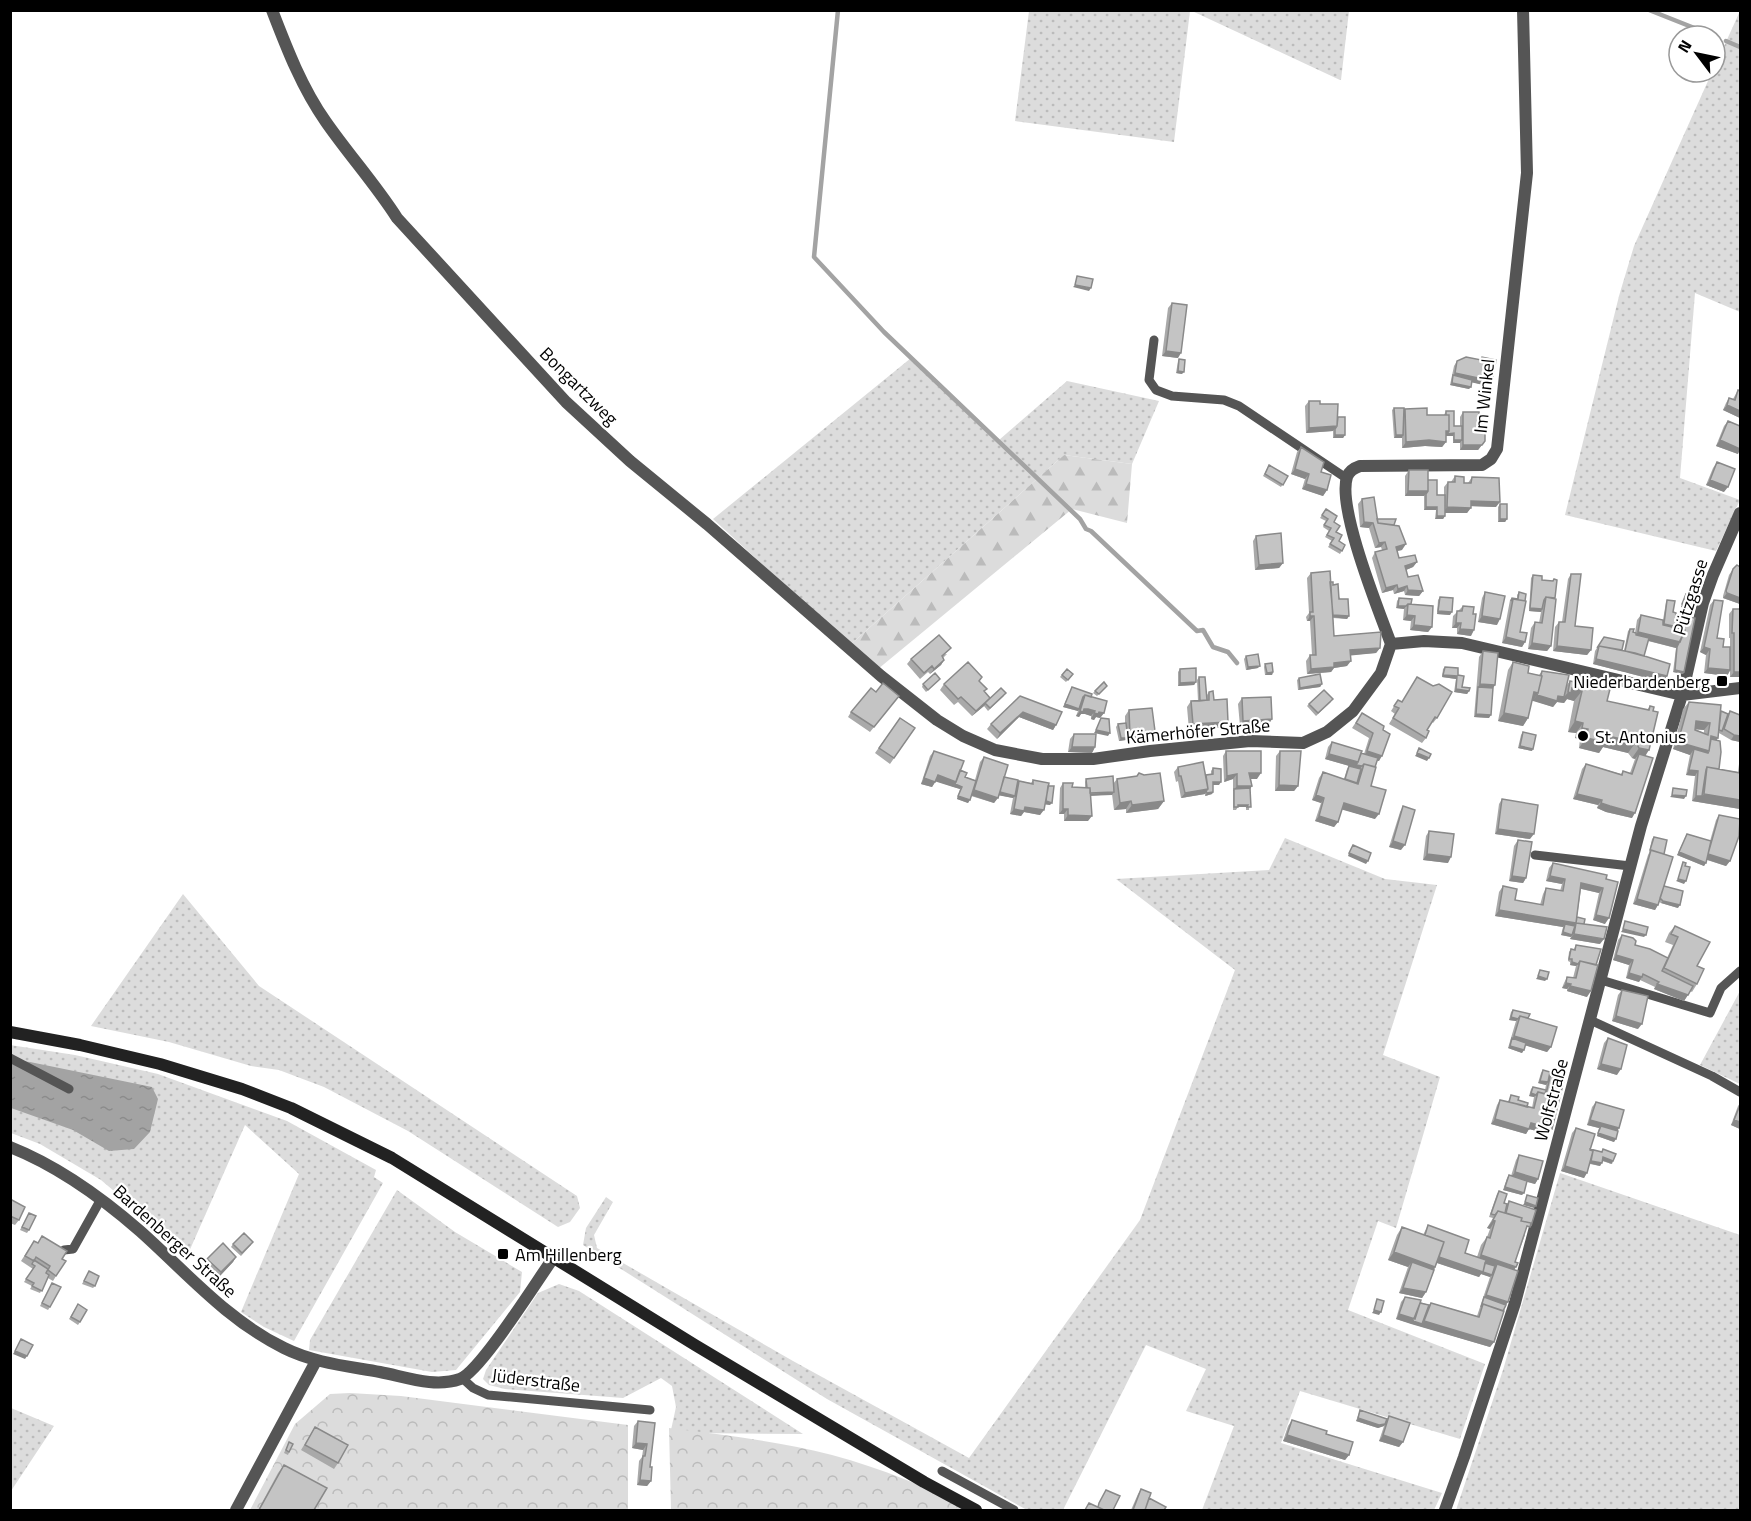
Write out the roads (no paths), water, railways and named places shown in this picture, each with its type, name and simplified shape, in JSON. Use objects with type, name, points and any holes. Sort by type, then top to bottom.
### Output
[{"type":"main road","points":[[10,1032],[80,1045],[160,1064],[242,1089],[291,1108],[392,1158],[694,1345],[924,1482],[976,1510]]},
{"type":"street","name":"Bongartzweg","points":[[272,10],[296,71],[325,121],[384,198],[397,219],[566,402],[630,461],[881,676],[937,720]]},
{"type":"street","name":"Im Winkel","points":[[1346,478],[1351,470],[1360,466],[1482,465],[1491,459],[1497,449],[1527,173],[1523,10]]},
{"type":"street","points":[[1346,478],[1346,500],[1350,525],[1391,644],[1424,641],[1462,643],[1682,695],[1740,688]]},
{"type":"street","name":"Pützgasse","points":[[1682,695],[1703,603],[1740,513]]},
{"type":"street","name":"Kämerhöfer Straße","points":[[937,720],[963,736],[995,750],[1042,759],[1093,759],[1250,741],[1303,742],[1327,732],[1353,711],[1381,672],[1391,644]]},
{"type":"street","name":"Wolfstraße","points":[[1445,1510],[1515,1303],[1630,866],[1682,695]]},
{"type":"street","name":"Bardenberger Straße","points":[[10,1147],[30,1155],[101,1199],[139,1230],[229,1312],[273,1342],[316,1361]]},
{"type":"street","points":[[236,1510],[316,1361],[434,1383],[462,1378],[480,1364],[554,1257]]},
{"type":"lane","points":[[1154,340],[1149,380],[1156,390],[1172,396],[1224,400],[1239,406],[1346,478]]},
{"type":"lane","points":[[1535,855],[1630,866]]},
{"type":"lane","points":[[1601,980],[1710,1013],[1721,988],[1740,971]]},
{"type":"lane","points":[[1590,1020],[1712,1076],[1740,1092]]},
{"type":"lane","points":[[10,1058],[69,1089]]},
{"type":"lane","points":[[64,1250],[73,1250],[101,1199]]},
{"type":"lane","name":"Jüderstraße","points":[[462,1378],[473,1388],[488,1395],[650,1410]]},
{"type":"lane","points":[[942,1471],[1014,1510]]},
{"type":"water","points":[[11,1060],[152,1087],[158,1099],[150,1132],[134,1149],[109,1151],[73,1130],[11,1108]]},
{"type":"waterway","points":[[838,10],[814,257],[884,332],[1080,519],[1086,529],[1091,531],[1197,631],[1203,630],[1213,647],[1228,652],[1237,663]]},
{"type":"waterway","points":[[1649,10],[1684,24]]},
{"type":"waterway","points":[[1727,41],[1740,47]]},
{"type":"place","name":"Niederbardenberg","points":[[1722,681]]},
{"type":"place","name":"St. Antonius","points":[[1583,736]]},
{"type":"place","name":"Am Hillenberg","points":[[503,1254]]}]
